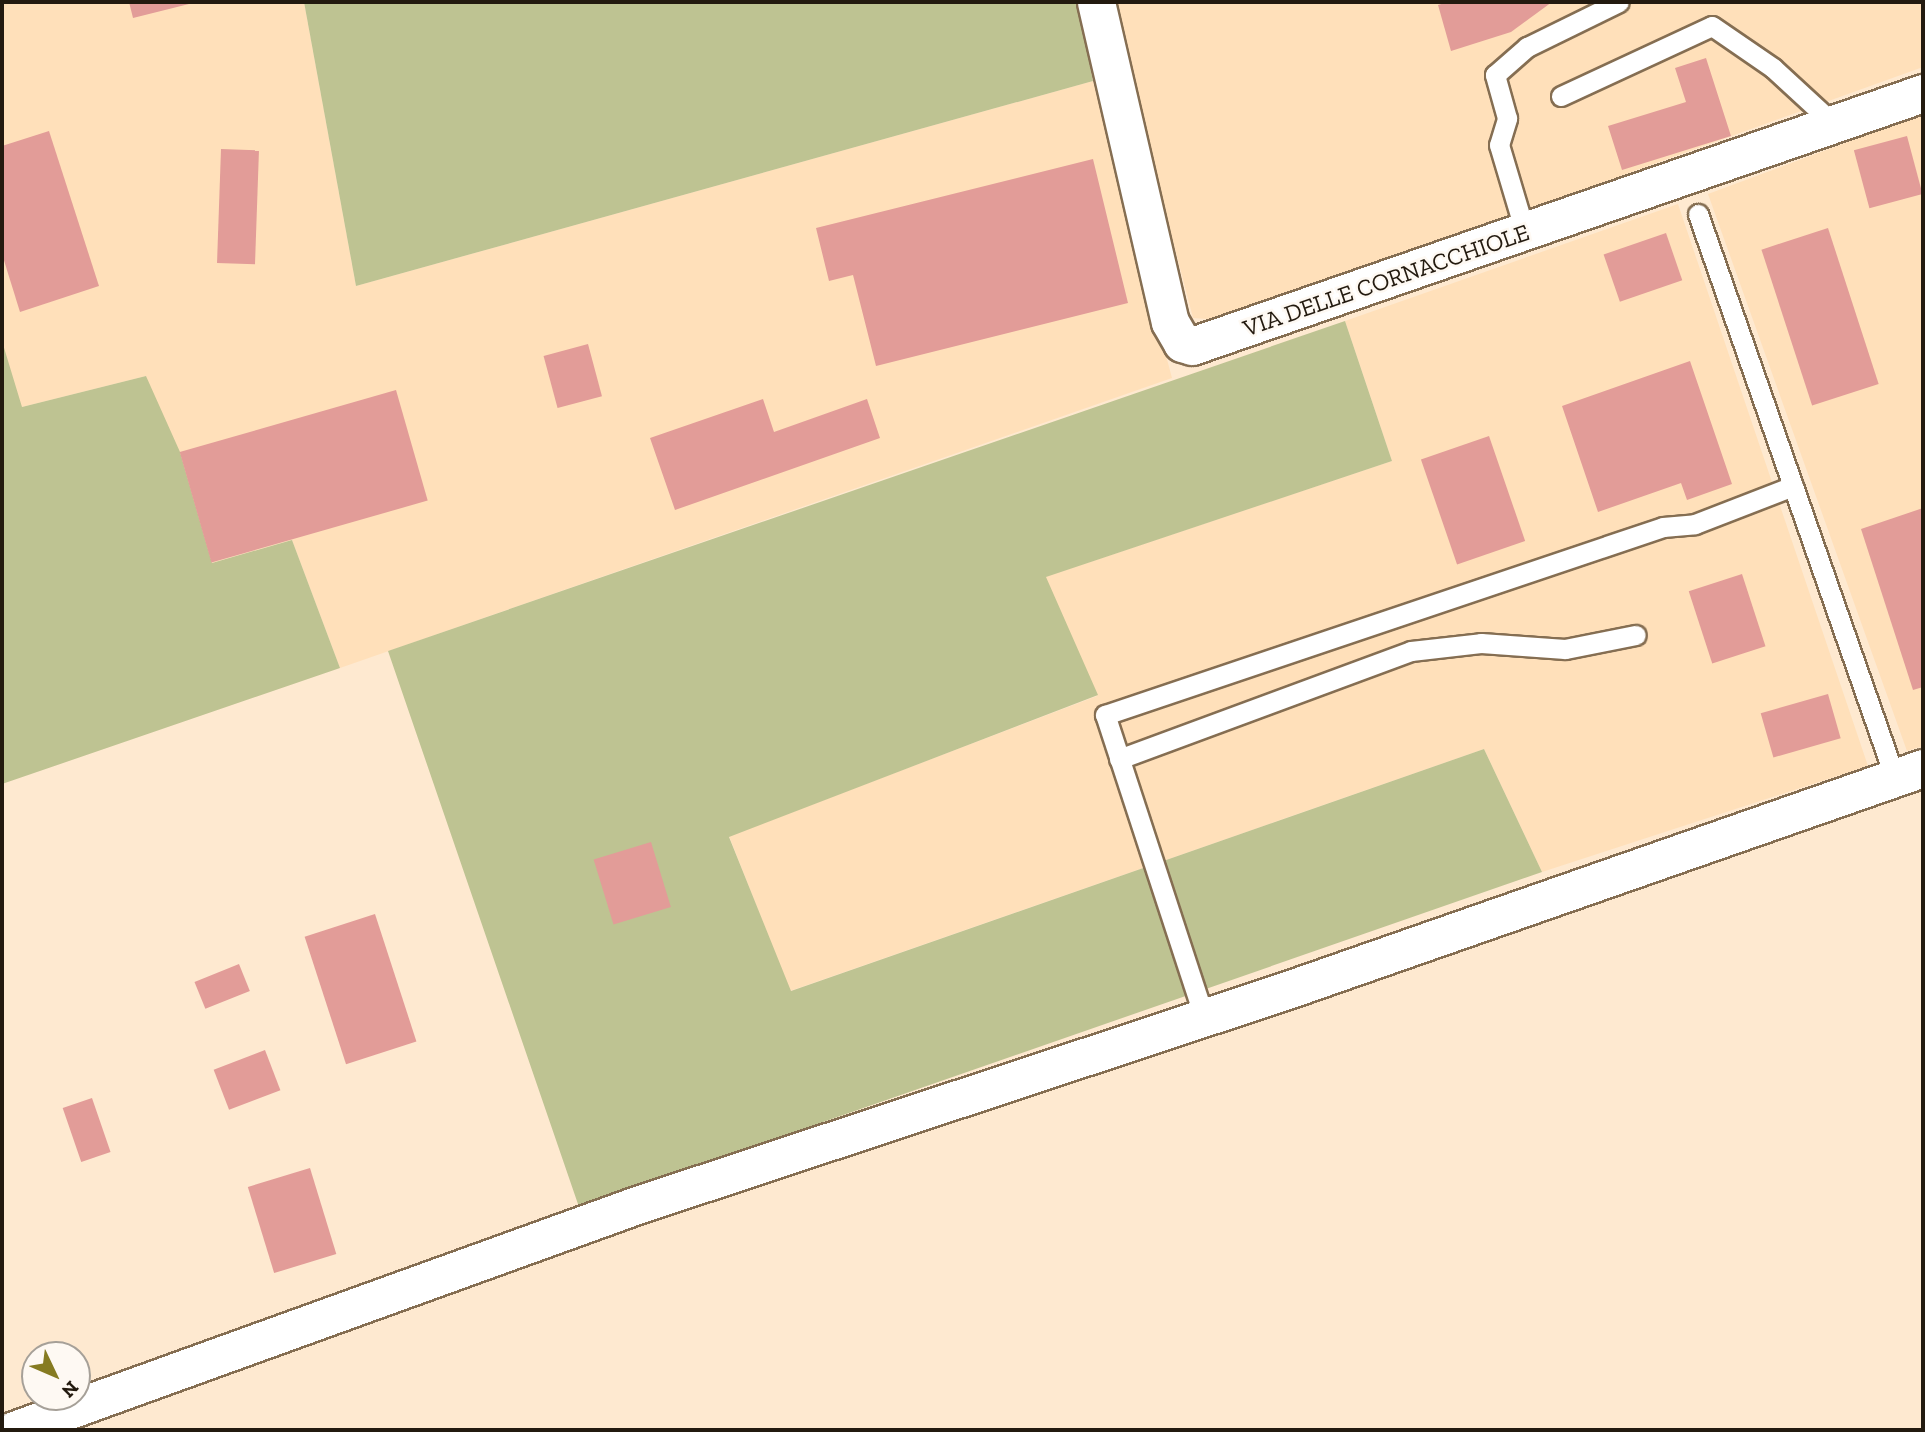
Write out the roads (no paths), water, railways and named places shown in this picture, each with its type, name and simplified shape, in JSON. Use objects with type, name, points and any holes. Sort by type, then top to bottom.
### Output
[{"type":"street","name":"VIA DELLE CORNACCHIOLE","points":[[1096,2],[1170,322],[1182,343],[1205,344],[1923,93]]},
{"type":"street","points":[[14,1430],[634,1206],[1204,1017],[1909,773]]},
{"type":"lane","points":[[1525,232],[1499,145],[1507,118],[1495,75],[1527,47],[1619,2]]},
{"type":"lane","points":[[1561,96],[1712,26],[1773,68],[1834,124]]},
{"type":"lane","points":[[1698,214],[1793,486],[1909,773]]},
{"type":"lane","points":[[1204,1017],[1105,715],[1663,527],[1695,524],[1793,486]]},
{"type":"lane","points":[[1119,759],[1411,651],[1481,643],[1565,649],[1636,635]]}]
